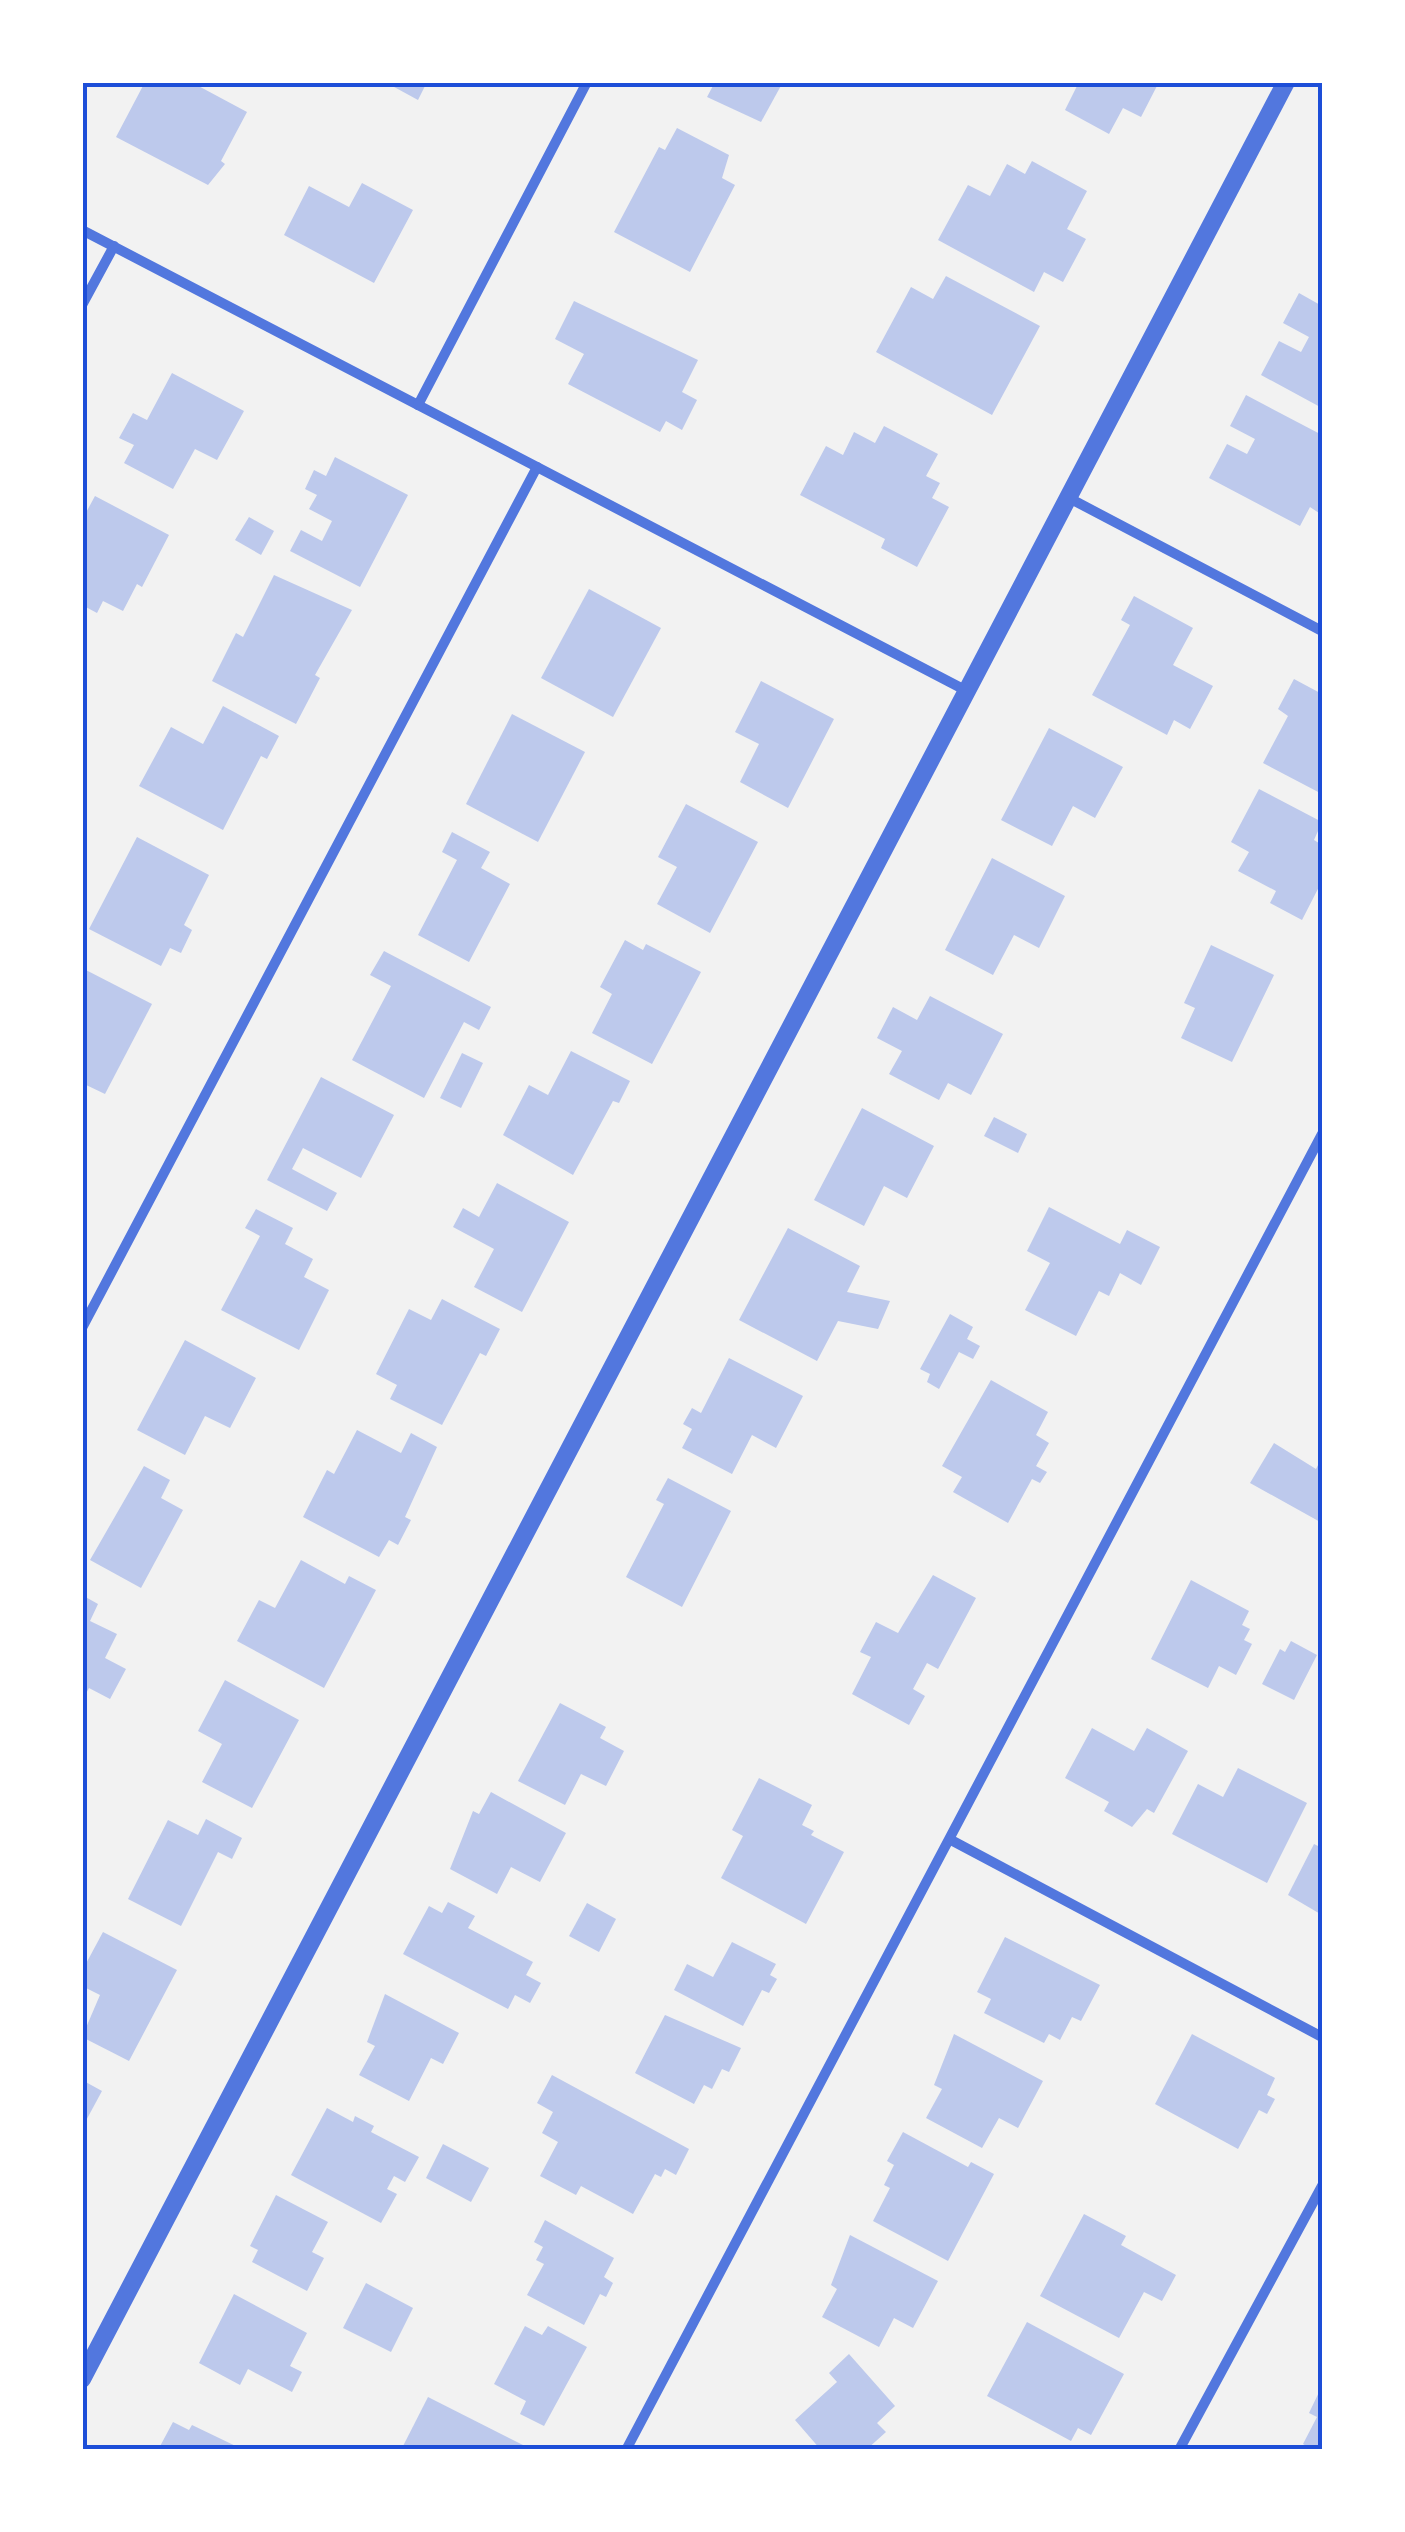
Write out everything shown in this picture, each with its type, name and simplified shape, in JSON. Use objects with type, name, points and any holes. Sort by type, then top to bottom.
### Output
[{"type":"street","points":[[418,405],[587,82]]},
{"type":"street","points":[[82,2379],[1286,82]]},
{"type":"street","points":[[82,230],[965,690]]},
{"type":"street","points":[[82,305],[114,246]]},
{"type":"street","points":[[82,1328],[537,467]]},
{"type":"street","points":[[1068,498],[1322,630]]},
{"type":"street","points":[[626,2450],[1322,1134]]},
{"type":"street","points":[[952,1840],[1322,2037]]},
{"type":"street","points":[[1179,2450],[1322,2186]]},
{"type":"building","points":[[145,82],[191,82],[247,112],[221,161],[225,164],[208,185],[116,137]]},
{"type":"building","points":[[385,82],[427,82],[418,100]]},
{"type":"building","points":[[715,82],[783,82],[761,122],[707,97]]},
{"type":"building","points":[[1079,82],[1159,82],[1141,117],[1123,108],[1109,134],[1065,110]]},
{"type":"building","points":[[677,128],[729,155],[722,178],[735,185],[690,272],[614,232],[659,147],[665,150]]},
{"type":"building","points":[[1032,161],[1087,191],[1067,229],[1086,239],[1063,282],[1044,272],[1034,292],[938,240],[968,185],[990,196],[1007,164],[1025,174]]},
{"type":"building","points":[[362,183],[413,210],[374,283],[284,235],[309,186],[349,207]]},
{"type":"building","points":[[946,276],[1040,326],[992,415],[876,352],[911,287],[933,299]]},
{"type":"building","points":[[1299,293],[1322,306],[1322,408],[1261,375],[1279,341],[1301,352],[1309,337],[1283,323]]},
{"type":"building","points":[[574,301],[698,360],[682,392],[697,400],[682,430],[666,421],[660,432],[568,384],[584,354],[555,339]]},
{"type":"building","points":[[172,373],[244,411],[217,460],[195,449],[173,489],[124,463],[134,445],[119,438],[133,413],[147,420]]},
{"type":"building","points":[[1246,395],[1322,435],[1322,507],[1319,513],[1310,507],[1300,526],[1209,478],[1227,444],[1247,454],[1255,439],[1230,426]]},
{"type":"building","points":[[884,426],[938,454],[926,476],[940,483],[932,498],[949,507],[917,567],[881,548],[885,539],[800,495],[826,446],[843,455],[854,432],[875,443]]},
{"type":"building","points":[[335,457],[408,495],[360,587],[290,551],[301,530],[322,541],[332,521],[309,509],[317,495],[305,489],[314,470],[326,476]]},
{"type":"building","points":[[95,496],[169,535],[142,587],[137,584],[123,611],[103,601],[97,613],[82,605],[82,520]]},
{"type":"building","points":[[249,517],[274,531],[261,555],[235,540]]},
{"type":"building","points":[[274,575],[352,610],[315,675],[320,678],[296,724],[212,681],[236,633],[243,637]]},
{"type":"building","points":[[589,589],[661,628],[613,717],[541,678]]},
{"type":"building","points":[[1134,596],[1193,628],[1173,665],[1213,686],[1190,729],[1174,720],[1167,735],[1092,695],[1130,625],[1121,620]]},
{"type":"building","points":[[1294,679],[1322,694],[1322,794],[1263,763],[1288,716],[1278,709]]},
{"type":"building","points":[[761,681],[834,719],[788,808],[740,782],[759,744],[735,732]]},
{"type":"building","points":[[223,706],[279,736],[267,759],[261,756],[223,830],[139,786],[171,727],[203,744]]},
{"type":"building","points":[[512,714],[585,752],[538,842],[466,804]]},
{"type":"building","points":[[1049,728],[1123,767],[1095,818],[1073,806],[1052,846],[1001,820]]},
{"type":"building","points":[[1259,789],[1322,822],[1314,840],[1322,845],[1322,881],[1302,920],[1270,903],[1276,891],[1238,871],[1249,852],[1231,842]]},
{"type":"building","points":[[686,804],[758,842],[710,933],[657,904],[677,867],[658,857]]},
{"type":"building","points":[[452,832],[490,852],[481,868],[510,884],[469,962],[418,935],[457,860],[442,852]]},
{"type":"building","points":[[137,837],[209,875],[184,925],[192,930],[181,953],[170,948],[161,966],[89,929]]},
{"type":"building","points":[[992,858],[1065,896],[1039,948],[1014,935],[993,975],[945,950]]},
{"type":"building","points":[[625,940],[643,950],[646,944],[701,972],[652,1064],[592,1033],[612,994],[600,987]]},
{"type":"building","points":[[1211,945],[1274,975],[1232,1062],[1181,1038],[1195,1008],[1184,1003]]},
{"type":"building","points":[[384,951],[491,1007],[479,1030],[464,1022],[424,1098],[352,1060],[391,986],[370,975]]},
{"type":"building","points":[[82,968],[152,1004],[105,1094],[82,1083]]},
{"type":"building","points":[[930,996],[1003,1034],[971,1095],[948,1083],[939,1100],[889,1074],[902,1051],[877,1038],[893,1007],[917,1020]]},
{"type":"building","points":[[571,1051],[630,1081],[619,1103],[613,1101],[573,1175],[503,1135],[529,1085],[548,1095]]},
{"type":"building","points":[[462,1053],[483,1063],[461,1108],[440,1098]]},
{"type":"building","points":[[321,1077],[394,1115],[361,1178],[303,1148],[292,1169],[337,1193],[327,1211],[267,1180]]},
{"type":"building","points":[[862,1108],[934,1146],[907,1198],[884,1186],[864,1226],[814,1200]]},
{"type":"building","points":[[994,1117],[1027,1134],[1018,1153],[984,1136]]},
{"type":"building","points":[[497,1183],[569,1222],[522,1312],[474,1287],[494,1249],[453,1227],[463,1208],[479,1217]]},
{"type":"building","points":[[1049,1207],[1120,1244],[1127,1230],[1160,1247],[1141,1285],[1120,1273],[1109,1296],[1099,1291],[1076,1336],[1025,1310],[1050,1263],[1027,1251]]},
{"type":"building","points":[[256,1209],[293,1228],[285,1244],[313,1259],[304,1277],[329,1290],[299,1350],[221,1310],[260,1236],[245,1228]]},
{"type":"building","points":[[788,1228],[860,1266],[847,1292],[890,1301],[878,1329],[838,1321],[817,1361],[739,1320]]},
{"type":"building","points":[[442,1299],[500,1329],[486,1356],[480,1353],[442,1425],[390,1399],[397,1385],[376,1374],[409,1309],[431,1320]]},
{"type":"building","points":[[950,1314],[973,1327],[967,1339],[980,1346],[973,1359],[959,1352],[939,1389],[927,1382],[930,1374],[920,1369]]},
{"type":"building","points":[[185,1340],[256,1378],[230,1428],[205,1416],[185,1455],[137,1430]]},
{"type":"building","points":[[729,1358],[803,1396],[776,1448],[752,1435],[732,1474],[682,1448],[692,1429],[683,1424],[692,1408],[701,1413]]},
{"type":"building","points":[[991,1380],[1048,1412],[1036,1435],[1049,1443],[1036,1466],[1047,1472],[1040,1483],[1032,1479],[1008,1523],[953,1492],[962,1477],[942,1466]]},
{"type":"building","points":[[357,1430],[401,1453],[411,1433],[437,1447],[405,1517],[411,1520],[398,1545],[389,1540],[379,1557],[303,1517],[327,1470],[334,1474]]},
{"type":"building","points":[[1274,1443],[1316,1469],[1322,1457],[1322,1523],[1250,1483]]},
{"type":"building","points":[[144,1466],[170,1480],[161,1498],[183,1510],[141,1588],[90,1560]]},
{"type":"building","points":[[668,1478],[731,1511],[682,1607],[626,1577],[664,1504],[656,1500]]},
{"type":"building","points":[[301,1560],[345,1584],[349,1576],[376,1590],[324,1688],[237,1641],[259,1600],[275,1608]]},
{"type":"building","points":[[933,1575],[976,1598],[938,1669],[927,1663],[913,1689],[925,1696],[909,1725],[852,1694],[871,1657],[860,1652],[876,1622],[898,1633]]},
{"type":"building","points":[[1191,1580],[1249,1611],[1242,1625],[1250,1629],[1244,1640],[1252,1644],[1236,1675],[1219,1666],[1208,1688],[1151,1659]]},
{"type":"building","points":[[82,1595],[98,1604],[90,1621],[117,1634],[105,1658],[126,1669],[110,1699],[89,1688],[82,1701]]},
{"type":"building","points":[[1291,1641],[1317,1655],[1294,1700],[1262,1684],[1280,1649],[1285,1652]]},
{"type":"building","points":[[225,1680],[299,1720],[252,1808],[202,1782],[222,1744],[198,1731]]},
{"type":"building","points":[[560,1703],[606,1727],[600,1738],[624,1751],[606,1786],[581,1774],[565,1805],[518,1781]]},
{"type":"building","points":[[1092,1728],[1134,1751],[1147,1728],[1188,1751],[1154,1813],[1147,1809],[1132,1827],[1104,1811],[1109,1802],[1065,1778]]},
{"type":"building","points":[[1238,1768],[1307,1803],[1267,1883],[1172,1834],[1198,1784],[1223,1797]]},
{"type":"building","points":[[759,1778],[812,1805],[802,1825],[814,1831],[811,1835],[844,1852],[806,1924],[721,1878],[743,1836],[732,1830]]},
{"type":"building","points":[[491,1792],[566,1833],[540,1882],[511,1867],[497,1894],[450,1869],[473,1811],[479,1814]]},
{"type":"building","points":[[206,1819],[242,1838],[232,1859],[218,1852],[181,1926],[128,1899],[168,1820],[198,1835]]},
{"type":"building","points":[[1314,1844],[1322,1848],[1322,1915],[1288,1895]]},
{"type":"building","points":[[448,1902],[475,1916],[468,1928],[533,1962],[526,1975],[541,1983],[530,2003],[515,1995],[508,2009],[403,1954],[429,1906],[442,1913]]},
{"type":"building","points":[[587,1903],[616,1919],[599,1952],[569,1936]]},
{"type":"building","points":[[103,1932],[177,1970],[129,2061],[82,2037],[100,1995],[82,1986],[82,1971]]},
{"type":"building","points":[[1005,1937],[1100,1985],[1081,2021],[1072,2017],[1060,2040],[1049,2034],[1044,2043],[984,2013],[991,1999],[977,1992]]},
{"type":"building","points":[[732,1942],[776,1964],[770,1975],[777,1979],[769,1993],[762,1990],[743,2026],[674,1990],[687,1964],[713,1977]]},
{"type":"building","points":[[385,1994],[459,2033],[443,2064],[431,2058],[409,2101],[359,2075],[375,2046],[367,2042]]},
{"type":"building","points":[[665,2015],[741,2048],[729,2072],[722,2069],[712,2089],[704,2085],[694,2104],[635,2073]]},
{"type":"building","points":[[954,2034],[1043,2081],[1018,2128],[999,2118],[982,2148],[926,2118],[942,2089],[934,2085]]},
{"type":"building","points":[[1192,2034],[1275,2078],[1267,2095],[1275,2099],[1267,2114],[1259,2110],[1238,2149],[1155,2104]]},
{"type":"building","points":[[552,2075],[689,2149],[676,2175],[665,2169],[661,2177],[655,2174],[633,2214],[581,2186],[576,2195],[540,2176],[558,2142],[542,2133],[553,2112],[537,2103]]},
{"type":"building","points":[[82,2080],[102,2091],[82,2128]]},
{"type":"building","points":[[327,2108],[353,2122],[355,2116],[374,2126],[371,2132],[419,2157],[405,2182],[394,2176],[387,2189],[397,2194],[381,2223],[291,2175]]},
{"type":"building","points":[[903,2132],[968,2167],[971,2162],[994,2174],[948,2261],[873,2221],[890,2188],[884,2185],[894,2165],[887,2161]]},
{"type":"building","points":[[443,2144],[489,2168],[471,2202],[426,2178]]},
{"type":"building","points":[[276,2195],[328,2222],[312,2252],[324,2258],[307,2291],[252,2262],[258,2250],[250,2246]]},
{"type":"building","points":[[1084,2214],[1126,2236],[1121,2245],[1176,2275],[1162,2301],[1144,2292],[1119,2338],[1040,2296]]},
{"type":"building","points":[[545,2220],[614,2258],[604,2277],[613,2283],[606,2297],[600,2294],[584,2325],[527,2295],[544,2264],[536,2260],[543,2247],[534,2242]]},
{"type":"building","points":[[850,2235],[938,2281],[913,2328],[894,2318],[879,2347],[822,2317],[837,2289],[831,2285]]},
{"type":"building","points":[[366,2283],[413,2308],[391,2352],[343,2328]]},
{"type":"building","points":[[234,2294],[307,2333],[290,2366],[302,2372],[292,2392],[248,2369],[240,2385],[199,2363]]},
{"type":"building","points":[[1027,2322],[1124,2374],[1091,2435],[1078,2428],[1071,2441],[987,2396]]},
{"type":"building","points":[[525,2326],[542,2335],[548,2326],[587,2347],[544,2426],[520,2414],[526,2401],[494,2384]]},
{"type":"building","points":[[849,2354],[895,2406],[877,2423],[886,2432],[866,2450],[821,2450],[795,2420],[837,2382],[829,2373]]},
{"type":"building","points":[[1322,2386],[1322,2450],[1313,2450],[1303,2444],[1317,2417],[1309,2413]]},
{"type":"building","points":[[428,2397],[533,2450],[401,2450]]},
{"type":"building","points":[[173,2422],[189,2430],[192,2425],[244,2450],[158,2450]]}]
